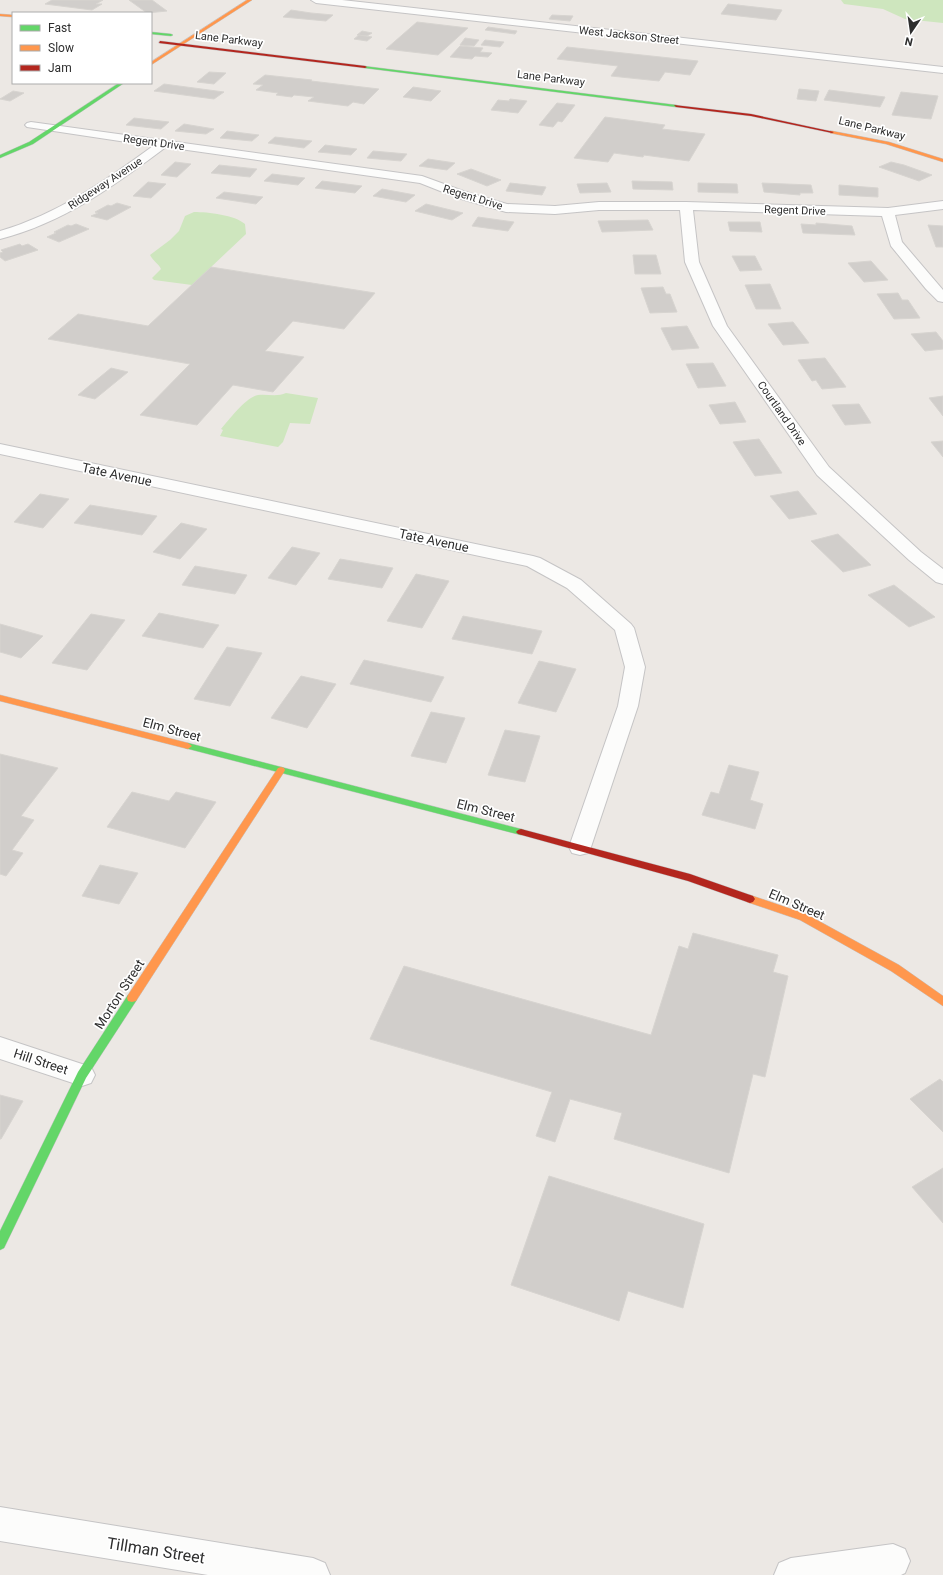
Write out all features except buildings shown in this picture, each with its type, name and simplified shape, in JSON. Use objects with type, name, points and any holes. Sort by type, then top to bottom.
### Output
[{"type":"main road","points":[[152,63],[250,0]]},
{"type":"main road","points":[[0,15],[12,16]]},
{"type":"main road","points":[[0,22],[12,24]]},
{"type":"main road","name":"Lane Parkway","points":[[152,33],[175,33],[191,37],[675,96]]},
{"type":"main road","points":[[154,43],[175,33]]},
{"type":"main road","name":"Lane Parkway","points":[[154,43],[180,44],[751,115],[887,143],[943,161]]},
{"type":"main road","points":[[0,157],[31,143],[120,84]]},
{"type":"main road","points":[[691,98],[754,106]]},
{"type":"main road","points":[[28,126],[44,116]]},
{"type":"main road","name":"Lane Parkway","points":[[875,131],[903,138]]},
{"type":"main road","name":"Elm Street","points":[[0,698],[580,847],[690,878],[803,917],[895,968],[943,1002]]},
{"type":"main road","name":"Morton Street","points":[[0,1244],[82,1075],[281,770]]},
{"type":"street","name":"West Jackson Street","points":[[316,0],[943,70]]},
{"type":"street","name":"Regent Drive","points":[[28,126],[54,128],[422,180],[462,195],[506,208],[555,210],[599,206],[686,206],[888,212],[943,205]]},
{"type":"street","name":"Ridgeway Avenue","points":[[0,235],[20,229],[73,206],[102,188],[163,144]]},
{"type":"street","name":"Courtland Drive","points":[[686,206],[692,262],[720,326],[823,471],[915,556],[943,578]]},
{"type":"street","points":[[888,212],[896,243],[931,286],[943,298]]},
{"type":"street","name":"Tate Avenue","points":[[0,449],[533,562],[574,584],[624,628],[635,667],[628,706],[580,847]]},
{"type":"street","name":"Hill Street","points":[[0,1048],[82,1075]]},
{"type":"street","name":"Tillman Street","points":[[0,1524],[276,1572],[312,1575]]},
{"type":"street","points":[[791,1575],[893,1561]]},
{"type":"green space","points":[[841,0],[943,0],[943,23],[905,19],[883,9],[844,4]]},
{"type":"green space","points":[[194,212],[214,213],[235,218],[245,224],[246,234],[192,285],[154,280],[152,278],[161,269],[150,255],[179,231],[185,216]]},
{"type":"green space","points":[[286,393],[318,398],[310,424],[290,423],[283,442],[278,447],[220,436],[223,430],[221,429],[248,400],[258,395],[276,395]]},
{"type":"traffic: fast","points":[[152,33],[171,35]]},
{"type":"traffic: fast","points":[[365,67],[676,106]]},
{"type":"traffic: fast","points":[[0,157],[31,143],[120,84]]},
{"type":"traffic: fast","points":[[188,746],[521,832]]},
{"type":"traffic: fast","points":[[0,1244],[82,1075],[132,998]]},
{"type":"traffic: slow","points":[[180,45],[250,0]]},
{"type":"traffic: slow","points":[[0,15],[12,16]]},
{"type":"traffic: slow","points":[[152,63],[180,45]]},
{"type":"traffic: slow","points":[[832,132],[887,143],[943,161]]},
{"type":"traffic: slow","points":[[0,698],[188,746]]},
{"type":"traffic: slow","points":[[132,998],[281,770]]},
{"type":"traffic: slow","points":[[750,899],[803,917],[895,968],[943,1002]]},
{"type":"traffic: jam","points":[[160,42],[365,67]]},
{"type":"traffic: jam","points":[[676,106],[751,115],[832,132]]},
{"type":"traffic: jam","points":[[521,832],[690,878],[750,899]]}]
